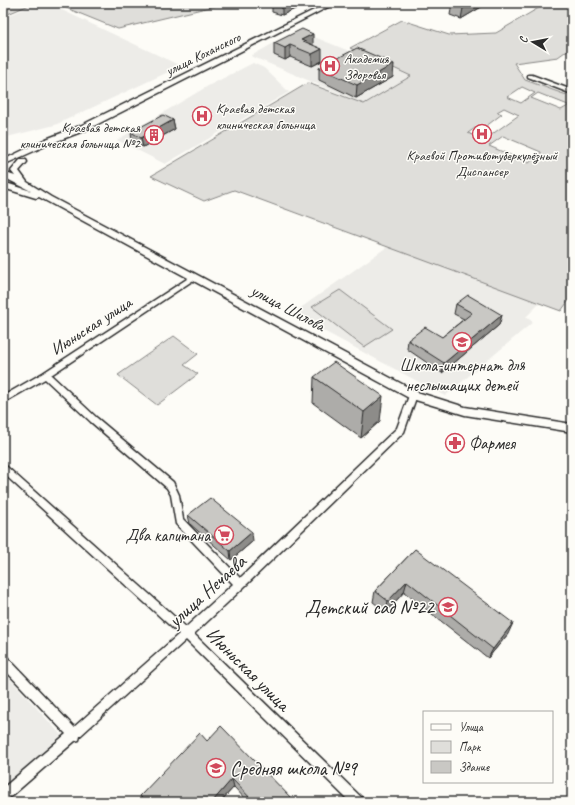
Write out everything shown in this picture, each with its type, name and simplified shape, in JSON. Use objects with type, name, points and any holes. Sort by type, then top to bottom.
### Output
[{"type":"main road","name":"улица Коханского","points":[[21,158],[62,141],[83,128],[333,3]]},
{"type":"main road","points":[[3,160],[21,158]]},
{"type":"main road","points":[[3,163],[21,158]]},
{"type":"main road","points":[[3,169],[21,158]]},
{"type":"main road","points":[[21,158],[15,171],[17,176],[30,186]]},
{"type":"main road","name":"улица Шилова","points":[[3,174],[30,186],[48,199],[413,395],[465,412],[572,428]]},
{"type":"main road","points":[[3,185],[48,199]]},
{"type":"street","points":[[530,76],[572,92]]},
{"type":"street","name":"Июньская улица","points":[[3,400],[46,375],[195,277]]},
{"type":"street","points":[[46,375],[89,416],[170,485],[175,495],[179,521],[240,585]]},
{"type":"street","name":"улица Нечаева","points":[[3,796],[75,736],[187,634],[401,430],[413,395]]},
{"type":"street","name":"Июньская улица","points":[[3,468],[187,634],[358,802]]},
{"type":"street","points":[[3,661],[75,736]]},
{"type":"shaded area","points":[[38,3],[47,3],[181,66],[55,125],[3,138],[3,18]]},
{"type":"shaded area","name":"Академия Здоровья","points":[[302,32],[411,76],[364,104],[251,56],[288,35]]},
{"type":"shaded area","name":"Краевая детская клиническая больница","points":[[253,63],[264,68],[289,92],[165,164],[117,140],[208,86]]},
{"type":"shaded area","points":[[394,242],[545,298],[526,317],[533,322],[445,396],[292,314]]},
{"type":"shaded area","points":[[3,671],[61,735],[3,788]]},
{"type":"green space","points":[[3,3],[34,3],[3,16]]},
{"type":"green space","points":[[54,3],[227,3],[118,29]]},
{"type":"green space","points":[[547,3],[572,3],[572,47],[558,57],[514,63],[525,80],[572,97],[572,185],[570,187],[572,188],[572,296],[561,311],[234,190],[204,201],[151,176],[308,83],[364,104],[411,76],[350,48],[402,20],[449,35],[496,33]],"holes":[[[522,87],[535,93],[521,103],[507,97]],[[538,93],[568,106],[561,110],[531,98]],[[504,108],[519,115],[484,140],[468,133],[475,128],[481,130],[502,114],[497,112]],[[503,136],[541,153],[529,163],[489,146]]]},
{"type":"green space","points":[[340,290],[392,329],[364,347],[312,307]]},
{"type":"green space","points":[[174,336],[198,354],[184,365],[198,374],[157,405],[118,375]]},
{"type":"building","points":[[272,3],[289,3],[282,7]]},
{"type":"building","points":[[302,29],[313,34],[301,40],[322,49],[312,54],[290,45],[285,48],[274,43]]},
{"type":"building","points":[[357,48],[394,64],[357,85],[319,68]]},
{"type":"building","points":[[163,115],[173,120],[141,138],[131,132]]},
{"type":"building","name":"Школа-интернат для неслышащих детей","points":[[468,295],[502,315],[444,363],[408,340],[425,327],[442,337],[472,313],[456,304]]},
{"type":"building","points":[[334,362],[383,396],[364,412],[314,377]]},
{"type":"building","name":"Два капитана","points":[[210,498],[252,532],[230,551],[188,515]]},
{"type":"building","name":"Детский сад №22","points":[[415,549],[513,623],[493,649],[407,581],[388,601],[375,591]]},
{"type":"building","name":"Средняя школа №9","points":[[221,726],[295,802],[254,802],[232,779],[212,802],[146,802],[140,796],[200,733],[207,741]]},
{"type":"place","name":"Академия Здоровья","points":[[330,66]]},
{"type":"place","name":"Краевая детская клиническая больница","points":[[202,116]]},
{"type":"place","name":"Краевой Противотуберкулёзный Диспансер","points":[[482,134]]},
{"type":"place","name":"Краевая детская клиническая больница №2","points":[[154,135]]},
{"type":"place","name":"Школа-интернат для неслышащих детей","points":[[462,342]]},
{"type":"place","name":"Фармея","points":[[455,443]]},
{"type":"place","name":"Два капитана","points":[[224,535]]},
{"type":"place","name":"Детский сад №22","points":[[448,607]]},
{"type":"place","name":"Средняя школа №9","points":[[216,768]]}]
